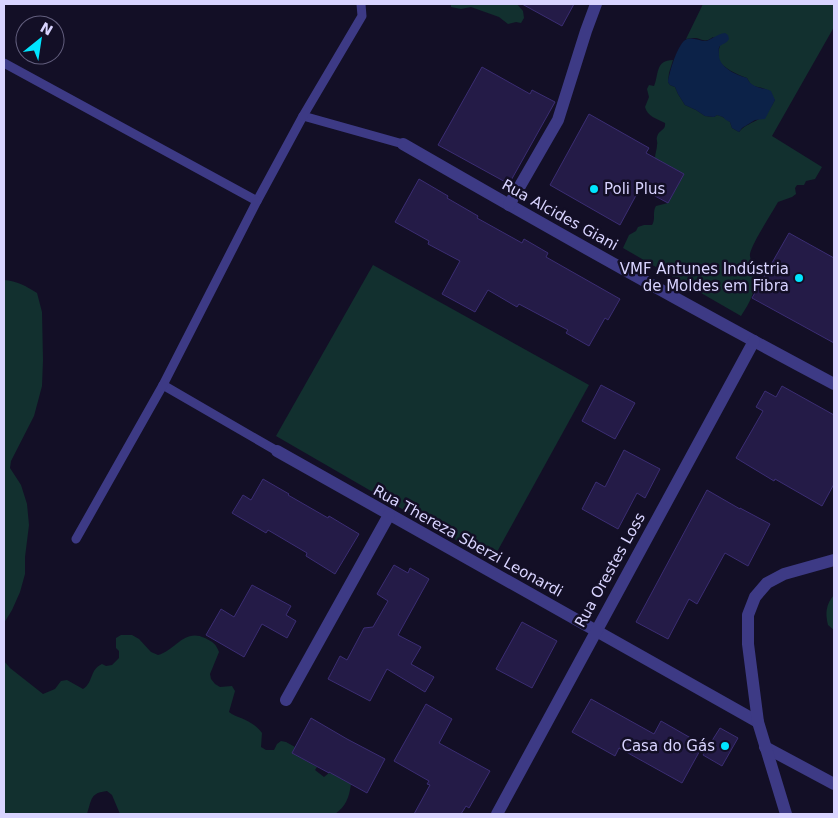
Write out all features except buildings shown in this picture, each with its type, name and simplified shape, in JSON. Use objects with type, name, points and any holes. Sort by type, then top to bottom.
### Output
[{"type":"street","points":[[509,205],[558,120],[596,4]]},
{"type":"street","name":"Rua Alcides Giani","points":[[402,144],[834,384]]},
{"type":"street","name":"Rua Orestes Loss","points":[[497,814],[754,341]]},
{"type":"street","name":"Rua Thereza Sberzi Leonardi","points":[[277,451],[758,722]]},
{"type":"street","points":[[286,700],[389,515]]},
{"type":"street","points":[[786,814],[758,722],[748,644],[748,615],[755,597],[767,583],[784,574],[834,560]]},
{"type":"street","points":[[765,747],[834,784]]},
{"type":"lane","points":[[76,539],[163,385],[257,201],[303,116],[362,16],[361,4]]},
{"type":"lane","points":[[4,63],[257,201]]},
{"type":"lane","points":[[303,116],[402,144]]},
{"type":"lane","name":"Rua Thereza Sberzi Leonardi","points":[[163,385],[277,451]]},
{"type":"green space","points":[[451,4],[517,4],[523,11],[524,18],[521,23],[508,24],[499,17],[471,7],[461,9],[451,7]]},
{"type":"green space","points":[[703,4],[834,4],[834,27],[772,136],[822,167],[815,179],[806,181],[804,185],[797,185],[795,188],[796,194],[778,202],[758,236],[750,254],[754,266],[754,288],[751,299],[741,316],[623,248],[629,235],[636,231],[638,227],[652,225],[656,206],[668,203],[684,174],[655,158],[657,137],[665,123],[650,115],[645,107],[649,97],[647,89],[649,85],[654,86],[660,65],[673,60],[668,82],[675,87],[685,105],[705,116],[714,117],[717,115],[722,117],[730,122],[732,128],[739,132],[764,115],[775,100],[767,90],[753,86],[747,78],[724,66],[718,59],[720,46],[713,37],[705,40],[686,39]]},
{"type":"green space","points":[[373,265],[589,385],[492,561],[276,436]]},
{"type":"green space","points":[[4,280],[21,284],[37,293],[42,312],[43,360],[42,386],[34,416],[11,461],[10,468],[21,485],[27,504],[29,525],[25,574],[20,592],[4,623]]},
{"type":"green space","points":[[834,595],[834,630],[828,625],[826,613],[829,602]]},
{"type":"green space","points":[[121,635],[132,635],[139,639],[151,652],[158,655],[191,636],[205,638],[212,642],[219,652],[210,674],[211,679],[220,687],[232,686],[235,691],[229,712],[258,728],[262,733],[261,747],[266,750],[274,750],[281,741],[286,742],[295,747],[292,753],[317,767],[315,770],[324,777],[329,773],[333,774],[351,784],[348,798],[344,805],[335,814],[120,814],[112,795],[107,791],[97,793],[92,798],[87,814],[4,814],[4,661],[43,694],[55,689],[61,681],[67,680],[83,689],[89,683],[95,669],[102,664],[106,666],[112,665],[119,658],[116,638]]},
{"type":"water","points":[[725,33],[729,39],[719,48],[721,63],[733,73],[747,78],[754,86],[771,91],[775,100],[765,119],[755,120],[739,132],[732,128],[730,122],[723,117],[717,115],[714,117],[705,116],[685,105],[675,87],[668,82],[674,58],[684,41],[692,38],[706,41]]},
{"type":"place","name":"Poli Plus","points":[[594,189]]},
{"type":"place","name":"VMF Antunes Indústria de Moldes em Fibra","points":[[799,278]]},
{"type":"place","name":"Casa do Gás","points":[[725,746]]}]
